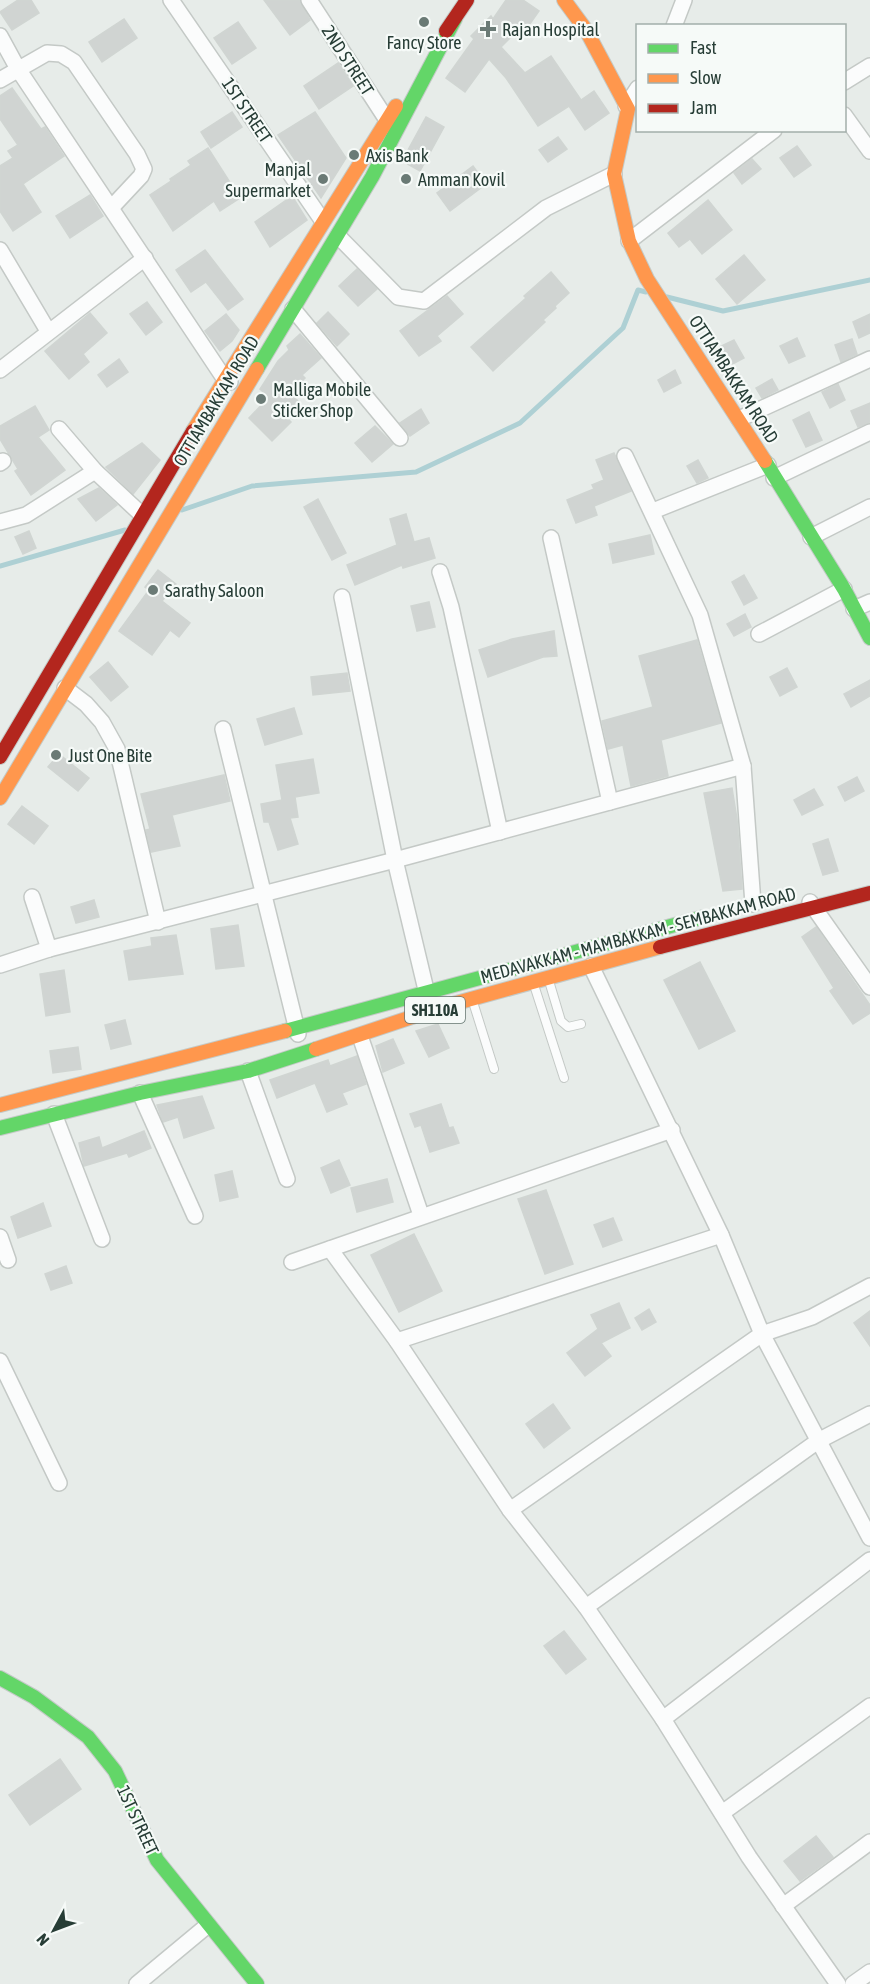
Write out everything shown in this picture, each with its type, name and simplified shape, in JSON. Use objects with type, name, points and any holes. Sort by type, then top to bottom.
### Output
[{"type":"street","name":"1ST STREET","points":[[171,0],[322,220]]},
{"type":"street","name":"2ND STREET","points":[[309,0],[387,120]]},
{"type":"street","points":[[564,0],[586,30],[626,106],[636,91]]},
{"type":"street","points":[[675,24],[684,0]]},
{"type":"street","name":"OTTIAMBAKKAM ROAD","points":[[0,757],[140,516],[224,378],[459,7]]},
{"type":"street","name":"OTTIAMBAKKAM ROAD","points":[[0,798],[178,498],[338,236],[413,104],[459,7]]},
{"type":"street","points":[[0,36],[18,69],[224,378],[244,390]]},
{"type":"street","points":[[0,80],[48,53],[61,54],[74,62],[137,154],[144,169],[141,176],[112,207]]},
{"type":"street","points":[[846,81],[870,66]]},
{"type":"street","name":"OTTIAMBAKKAM ROAD","points":[[626,106],[628,110],[614,174],[629,241],[648,279],[739,419],[844,589],[870,638]]},
{"type":"street","points":[[846,118],[870,149]]},
{"type":"street","points":[[629,241],[771,132]]},
{"type":"street","points":[[338,236],[398,297],[424,301],[546,208],[614,174]]},
{"type":"street","points":[[0,250],[48,331]]},
{"type":"street","points":[[0,369],[144,258]]},
{"type":"street","points":[[293,309],[400,438]]},
{"type":"street","points":[[739,419],[870,359]]},
{"type":"street","points":[[59,429],[95,471],[140,516]]},
{"type":"street","points":[[653,511],[771,472],[870,432]]},
{"type":"street","points":[[625,456],[653,511],[700,615],[743,766],[753,905]]},
{"type":"street","points":[[0,522],[26,515],[95,471]]},
{"type":"street","points":[[811,537],[870,507]]},
{"type":"street","points":[[551,538],[610,802]]},
{"type":"street","points":[[440,572],[451,607],[500,832]]},
{"type":"street","points":[[759,634],[844,589]]},
{"type":"street","points":[[342,597],[395,860],[427,994]]},
{"type":"street","points":[[854,609],[870,602]]},
{"type":"street","points":[[65,688],[86,704],[102,722],[117,749],[158,922]]},
{"type":"street","points":[[223,729],[302,1052]]},
{"type":"street","points":[[0,965],[49,949],[264,895],[743,766]]},
{"type":"street","name":"MEDAVAKKAM - MAMBAKKAM - SEMBAKKAM ROAD","points":[[0,1128],[140,1093],[248,1071],[472,999],[591,966],[870,879]]},
{"type":"street","name":"MEDAVAKKAM - MAMBAKKAM - SEMBAKKAM ROAD","points":[[804,900],[870,893]]},
{"type":"street","points":[[32,897],[49,949]]},
{"type":"street","points":[[804,900],[870,987]]},
{"type":"street","name":"MEDAVAKKAM - MAMBAKKAM - SEMBAKKAM ROAD","points":[[0,1105],[129,1074],[427,994],[587,947],[720,913]]},
{"type":"street","points":[[591,966],[721,1235],[762,1335],[870,1538]]},
{"type":"street","points":[[360,1035],[422,1215]]},
{"type":"street","points":[[248,1071],[287,1179]]},
{"type":"street","points":[[140,1093],[195,1216]]},
{"type":"street","points":[[54,1114],[102,1239]]},
{"type":"street","points":[[292,1262],[672,1130]]},
{"type":"street","points":[[397,1341],[721,1235]]},
{"type":"street","points":[[0,1237],[8,1260]]},
{"type":"street","points":[[330,1249],[397,1341],[510,1510],[586,1607],[663,1719],[783,1906],[838,1984]]},
{"type":"street","points":[[510,1510],[762,1335],[812,1317],[870,1286]]},
{"type":"street","points":[[0,1361],[59,1483]]},
{"type":"street","points":[[586,1607],[818,1441],[870,1414]]},
{"type":"street","points":[[663,1719],[870,1560]]},
{"type":"street","name":"1ST STREET","points":[[0,1678],[34,1697],[88,1737],[115,1771],[157,1860],[257,1984]]},
{"type":"street","points":[[722,1813],[870,1706]]},
{"type":"street","points":[[783,1906],[870,1842]]},
{"type":"street","points":[[136,1984],[208,1925]]},
{"type":"street","points":[[853,1984],[870,1972]]},
{"type":"lane","points":[[548,978],[561,1021],[568,1027],[581,1024]]},
{"type":"lane","points":[[533,982],[564,1078]]},
{"type":"lane","points":[[472,999],[494,1069]]},
{"type":"building","points":[[18,0],[31,0],[39,13],[12,30],[0,12]]},
{"type":"building","points":[[264,0],[299,0],[310,20],[290,35]]},
{"type":"building","points":[[506,0],[523,0],[539,11],[525,31],[520,28],[501,47],[525,73],[551,56],[581,100],[594,91],[609,113],[585,130],[569,106],[538,126],[506,78],[489,59],[465,92],[446,78],[474,39],[471,36],[491,16],[493,19]]},
{"type":"building","points":[[124,19],[137,38],[102,62],[89,42]]},
{"type":"building","points":[[238,22],[256,48],[232,64],[214,38]]},
{"type":"building","points":[[338,63],[353,86],[319,109],[304,86]]},
{"type":"building","points":[[12,88],[41,129],[45,127],[64,156],[23,184],[41,212],[13,231],[0,211],[0,166],[13,158],[8,151],[18,145],[0,119],[0,96]]},
{"type":"building","points":[[232,112],[242,127],[211,148],[201,132]]},
{"type":"building","points":[[315,112],[346,158],[321,198],[278,135]]},
{"type":"building","points":[[426,117],[444,127],[420,171],[402,161]]},
{"type":"building","points":[[558,137],[567,149],[548,162],[539,150]]},
{"type":"building","points":[[797,146],[811,165],[794,177],[780,158]]},
{"type":"building","points":[[208,148],[240,198],[220,211],[214,201],[173,231],[150,195],[191,165],[188,161]]},
{"type":"building","points":[[752,159],[761,169],[742,184],[734,173]]},
{"type":"building","points":[[473,166],[486,184],[450,211],[437,193]]},
{"type":"building","points":[[90,195],[103,216],[70,238],[56,216]]},
{"type":"building","points":[[292,196],[307,220],[270,247],[255,222]]},
{"type":"building","points":[[708,200],[732,230],[702,254],[690,239],[679,247],[668,233]]},
{"type":"building","points":[[205,250],[243,299],[228,310],[206,282],[191,292],[176,270]]},
{"type":"building","points":[[744,255],[765,280],[737,304],[716,279]]},
{"type":"building","points":[[357,269],[377,289],[358,306],[339,286]]},
{"type":"building","points":[[551,272],[569,293],[543,320],[545,322],[493,371],[471,347],[526,298],[524,296]]},
{"type":"building","points":[[447,296],[463,314],[437,336],[441,341],[419,356],[400,331]]},
{"type":"building","points":[[147,302],[162,322],[146,335],[130,314]]},
{"type":"building","points":[[328,312],[349,334],[337,346],[317,323]]},
{"type":"building","points":[[90,313],[107,333],[83,354],[89,362],[69,379],[45,351]]},
{"type":"building","points":[[226,314],[239,330],[232,341],[220,351],[205,331]]},
{"type":"building","points":[[870,314],[870,333],[859,338],[853,322]]},
{"type":"building","points":[[300,334],[321,358],[302,375],[305,378],[290,393],[300,403],[286,417],[291,422],[272,441],[249,418],[269,397],[260,389],[278,361],[289,350],[287,346]]},
{"type":"building","points":[[797,338],[805,356],[789,363],[780,346]]},
{"type":"building","points":[[852,339],[857,354],[841,362],[835,345]]},
{"type":"building","points":[[734,340],[744,358],[727,367],[717,348]]},
{"type":"building","points":[[119,359],[128,372],[107,387],[98,375]]},
{"type":"building","points":[[675,370],[681,383],[664,392],[658,380]]},
{"type":"building","points":[[772,379],[778,390],[762,398],[756,388]]},
{"type":"building","points":[[838,384],[845,400],[830,408],[822,392]]},
{"type":"building","points":[[870,403],[870,422],[858,427],[851,411]]},
{"type":"building","points":[[35,406],[49,430],[38,437],[65,470],[31,495],[15,471],[18,469],[0,439],[0,426]]},
{"type":"building","points":[[421,409],[429,423],[410,436],[400,423]]},
{"type":"building","points":[[809,412],[822,440],[806,447],[793,420]]},
{"type":"building","points":[[375,426],[393,444],[372,462],[355,443]]},
{"type":"building","points":[[142,443],[160,460],[133,494],[106,467]]},
{"type":"building","points":[[614,453],[631,491],[594,506],[597,515],[576,523],[567,500],[594,489],[592,485],[604,480],[596,460]]},
{"type":"building","points":[[698,460],[708,478],[697,483],[687,466]]},
{"type":"building","points":[[99,488],[117,505],[96,521],[78,499]]},
{"type":"building","points":[[318,499],[346,553],[332,560],[304,507]]},
{"type":"building","points":[[406,514],[414,542],[429,538],[435,558],[403,568],[402,565],[355,585],[347,565],[397,545],[390,519]]},
{"type":"building","points":[[29,531],[36,548],[23,554],[15,537]]},
{"type":"building","points":[[650,535],[654,554],[613,563],[609,544]]},
{"type":"building","points":[[158,570],[176,584],[162,601],[190,623],[179,637],[170,630],[152,655],[119,631],[149,590],[145,587]]},
{"type":"building","points":[[744,575],[757,598],[744,605],[732,582]]},
{"type":"building","points":[[429,602],[435,627],[417,631],[411,606]]},
{"type":"building","points":[[745,614],[751,627],[734,636],[727,624]]},
{"type":"building","points":[[554,631],[557,656],[543,657],[488,677],[479,650],[512,639]]},
{"type":"building","points":[[697,640],[721,723],[661,740],[668,776],[631,786],[623,745],[608,749],[602,721],[653,707],[639,656]]},
{"type":"building","points":[[108,662],[128,687],[111,701],[90,677]]},
{"type":"building","points":[[787,668],[797,687],[780,696],[770,677]]},
{"type":"building","points":[[347,673],[350,691],[313,695],[311,677]]},
{"type":"building","points":[[870,680],[870,696],[851,707],[844,694]]},
{"type":"building","points":[[294,708],[302,734],[265,745],[257,719]]},
{"type":"building","points":[[59,754],[89,778],[78,791],[48,767]]},
{"type":"building","points":[[313,759],[319,793],[295,797],[298,817],[290,818],[298,844],[278,850],[269,822],[264,822],[261,804],[282,800],[276,765]]},
{"type":"building","points":[[224,775],[230,801],[172,815],[180,846],[151,852],[146,830],[150,829],[141,794]]},
{"type":"building","points":[[857,777],[864,791],[845,801],[838,787]]},
{"type":"building","points":[[732,788],[737,819],[742,889],[723,891],[704,793]]},
{"type":"building","points":[[814,789],[823,805],[802,815],[794,800]]},
{"type":"building","points":[[22,806],[48,826],[34,844],[8,824]]},
{"type":"building","points":[[828,839],[838,871],[823,875],[813,844]]},
{"type":"building","points":[[94,900],[99,917],[76,923],[71,907]]},
{"type":"building","points":[[238,925],[244,966],[216,969],[211,929]]},
{"type":"building","points":[[816,927],[870,1005],[870,1013],[853,1024],[830,991],[834,988],[802,937]]},
{"type":"building","points":[[176,935],[183,974],[129,980],[124,951],[152,946],[151,938]]},
{"type":"building","points":[[700,962],[735,1031],[699,1049],[664,980]]},
{"type":"building","points":[[64,970],[70,1012],[46,1016],[40,974]]},
{"type":"building","points":[[125,1020],[131,1044],[111,1049],[105,1025]]},
{"type":"building","points":[[438,1024],[449,1048],[429,1057],[416,1031]]},
{"type":"building","points":[[393,1039],[404,1063],[383,1072],[376,1046]]},
{"type":"building","points":[[78,1047],[81,1069],[53,1073],[50,1051]]},
{"type":"building","points":[[357,1056],[366,1084],[342,1093],[347,1104],[327,1112],[315,1083],[277,1098],[270,1080],[328,1060],[330,1066]]},
{"type":"building","points":[[202,1096],[214,1128],[184,1138],[178,1117],[163,1122],[157,1105]]},
{"type":"building","points":[[441,1104],[449,1128],[453,1127],[459,1143],[430,1152],[421,1125],[415,1127],[410,1114]]},
{"type":"building","points":[[144,1131],[151,1148],[129,1157],[127,1153],[84,1166],[79,1143],[99,1137],[102,1148]]},
{"type":"building","points":[[339,1160],[350,1185],[331,1193],[321,1168]]},
{"type":"building","points":[[232,1171],[238,1197],[220,1201],[215,1175]]},
{"type":"building","points":[[387,1179],[393,1202],[357,1212],[351,1188]]},
{"type":"building","points":[[546,1190],[573,1264],[545,1274],[518,1199]]},
{"type":"building","points":[[43,1203],[51,1226],[18,1238],[11,1217]]},
{"type":"building","points":[[613,1218],[622,1240],[603,1247],[594,1225]]},
{"type":"building","points":[[414,1234],[442,1291],[399,1312],[371,1255]]},
{"type":"building","points":[[66,1266],[72,1283],[51,1290],[45,1274]]},
{"type":"building","points":[[619,1303],[630,1328],[601,1343],[611,1356],[585,1376],[567,1353],[598,1329],[591,1315]]},
{"type":"building","points":[[649,1309],[656,1322],[642,1330],[635,1318]]},
{"type":"building","points":[[870,1311],[870,1346],[854,1323]]},
{"type":"building","points":[[553,1404],[570,1428],[544,1448],[526,1424]]},
{"type":"building","points":[[564,1631],[586,1659],[566,1674],[544,1646]]},
{"type":"building","points":[[60,1759],[81,1789],[30,1825],[9,1795]]},
{"type":"building","points":[[816,1836],[833,1857],[800,1881],[784,1861]]},
{"type":"waterway","points":[[667,297],[723,311],[870,280]]},
{"type":"waterway","points":[[182,510],[252,486],[416,472],[520,423],[623,328],[638,290],[646,292]]},
{"type":"waterway","points":[[0,566],[125,530]]},
{"type":"traffic: fast","points":[[257,369],[372,177],[455,19]]},
{"type":"traffic: fast","points":[[765,461],[844,589],[870,638]]},
{"type":"traffic: fast","points":[[285,1031],[704,917]]},
{"type":"traffic: fast","points":[[0,1128],[140,1093],[248,1071],[316,1049]]},
{"type":"traffic: fast","points":[[0,1678],[34,1697],[88,1737],[115,1771],[157,1860],[257,1984]]},
{"type":"traffic: slow","points":[[564,0],[586,30],[628,109],[614,174],[629,241],[647,279],[765,461]]},
{"type":"traffic: slow","points":[[193,431],[396,106]]},
{"type":"traffic: slow","points":[[0,798],[257,369]]},
{"type":"traffic: slow","points":[[316,1049],[442,1007],[660,947]]},
{"type":"traffic: slow","points":[[0,1105],[285,1031]]},
{"type":"traffic: jam","points":[[446,31],[467,0]]},
{"type":"traffic: jam","points":[[0,757],[193,431]]},
{"type":"traffic: jam","points":[[660,947],[870,893]]},
{"type":"place","name":"Fancy Store","points":[[424,22]]},
{"type":"place","name":"Rajan Hospital","points":[[488,29]]},
{"type":"place","name":"Axis Bank","points":[[354,155]]},
{"type":"place","name":"Manjal Supermarket","points":[[323,179]]},
{"type":"place","name":"Amman Kovil","points":[[406,179]]},
{"type":"place","name":"Malliga Mobile Sticker Shop","points":[[261,399]]},
{"type":"place","name":"Sarathy Saloon","points":[[153,590]]},
{"type":"place","name":"Just One Bite","points":[[56,755]]}]
